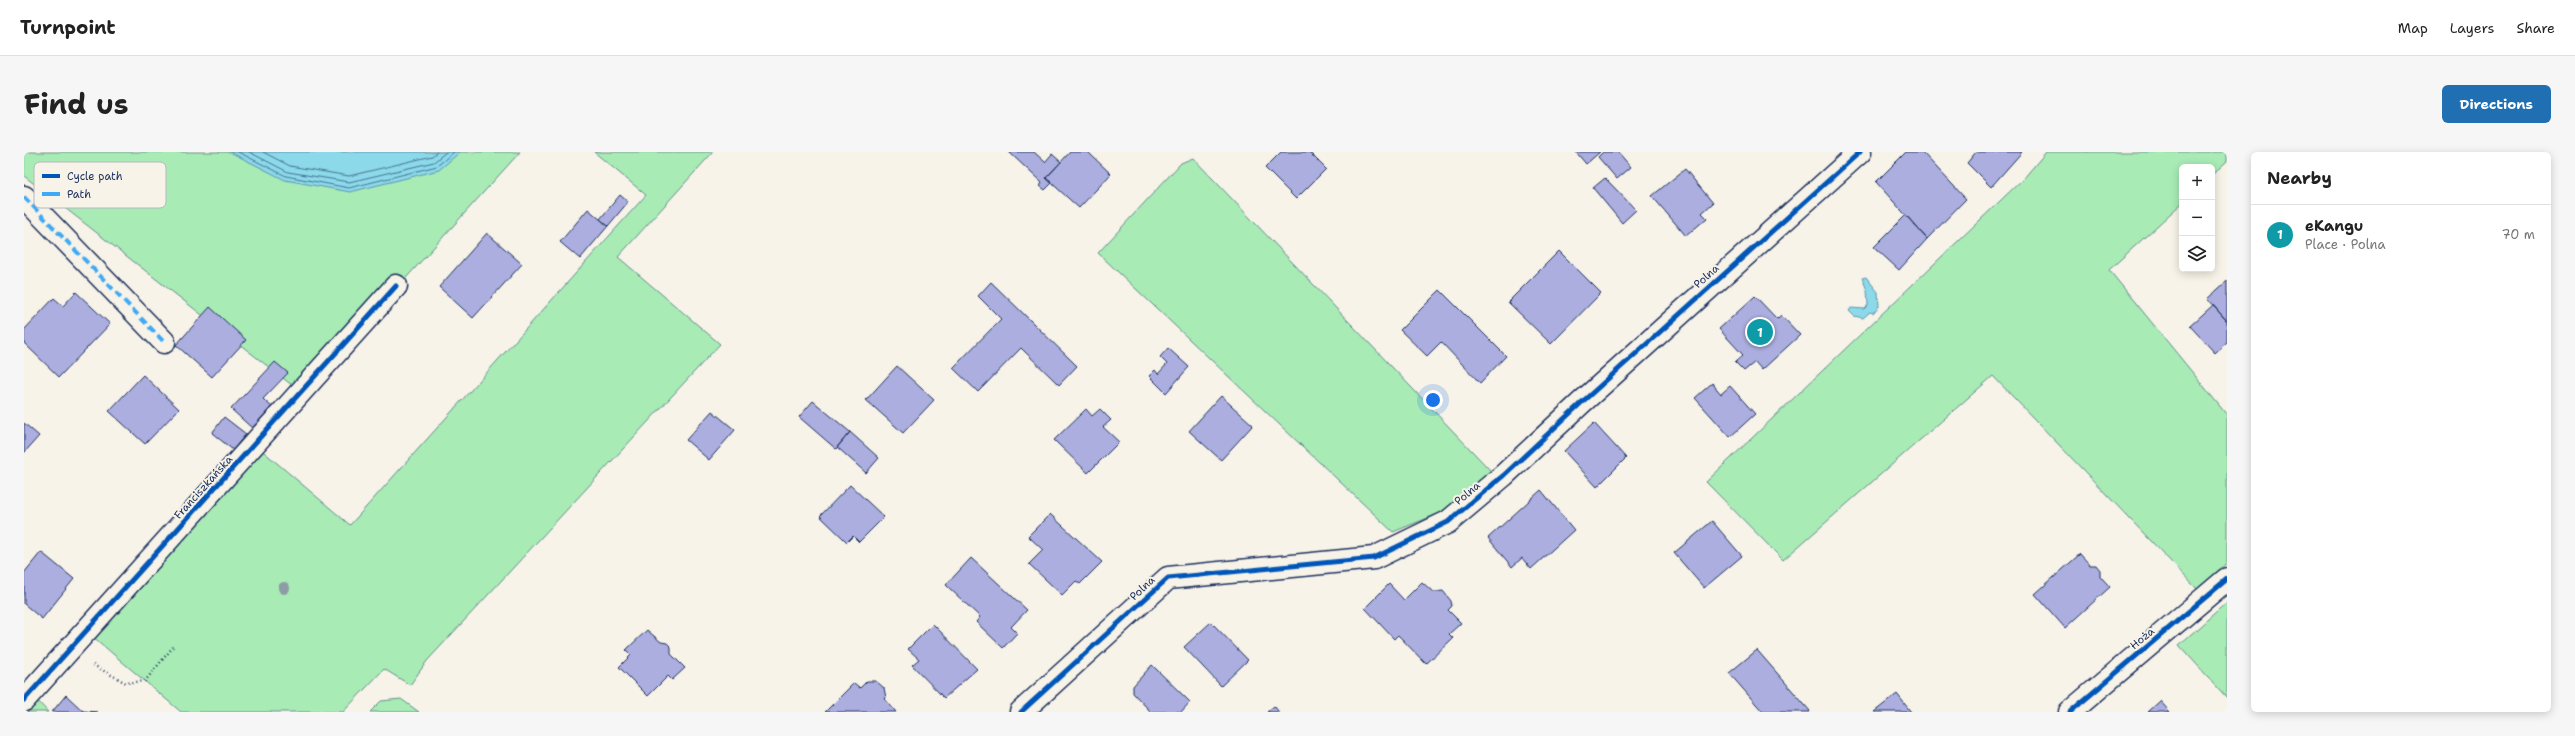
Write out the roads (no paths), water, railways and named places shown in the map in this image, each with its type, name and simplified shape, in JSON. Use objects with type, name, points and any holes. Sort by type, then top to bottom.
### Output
[{"type":"street","name":"Polna","points":[[1021,712],[1168,578],[1374,558],[1448,522],[1504,475],[1581,403],[1860,152]]},
{"type":"street","points":[[24,197],[34,207]]},
{"type":"street","points":[[35,208],[164,342]]},
{"type":"street","name":"Franciszkańska","points":[[24,700],[396,286]]},
{"type":"street","name":"Hoża","points":[[2070,712],[2227,579]]},
{"type":"water","points":[[230,152],[460,152],[439,170],[350,192],[285,180]]},
{"type":"water","points":[[1866,277],[1878,292],[1879,306],[1873,313],[1870,312],[1863,318],[1854,316],[1849,311],[1851,308],[1864,309],[1868,305],[1867,290],[1862,278]]},
{"type":"place","name":"eKangu","points":[[1760,332]]}]
